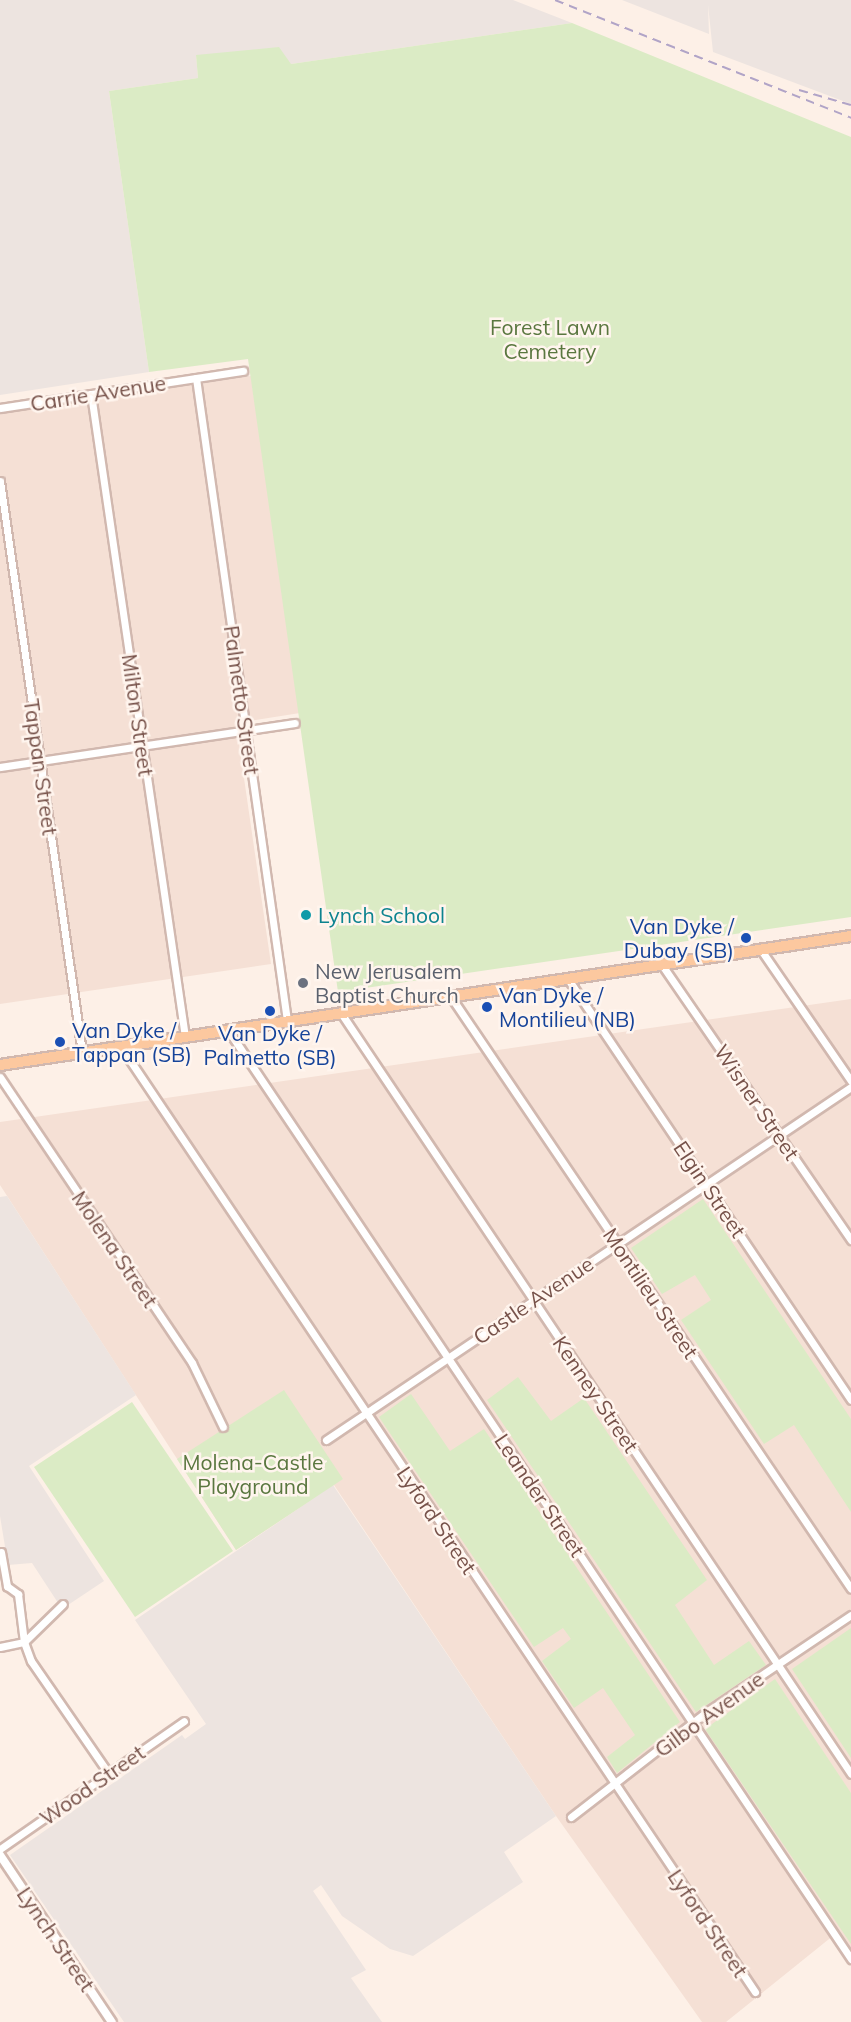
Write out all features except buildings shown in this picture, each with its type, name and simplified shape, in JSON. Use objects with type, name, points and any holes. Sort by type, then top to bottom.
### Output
[{"type":"main road","points":[[0,1065],[851,936]]},
{"type":"street","name":"Carrie Avenue","points":[[0,408],[243,371]]},
{"type":"street","name":"Palmetto Street","points":[[196,378],[287,1022]]},
{"type":"street","name":"Milton Street","points":[[92,394],[185,1037]]},
{"type":"street","name":"Tappan Street","points":[[0,481],[82,1052]]},
{"type":"street","points":[[0,767],[295,723]]},
{"type":"street","points":[[761,950],[851,1081]]},
{"type":"street","name":"Wisner Street","points":[[662,965],[851,1240]]},
{"type":"street","name":"Elgin Street","points":[[568,979],[851,1400]]},
{"type":"street","name":"Montilieu Street","points":[[451,997],[851,1589]]},
{"type":"street","name":"Kenney Street","points":[[341,1013],[851,1774]]},
{"type":"street","name":"Leander Street","points":[[228,1030],[851,1959]]},
{"type":"street","name":"Lyford Street","points":[[121,1047],[754,1992]]},
{"type":"street","name":"Molena Street","points":[[0,1077],[192,1364],[223,1427]]},
{"type":"street","name":"Castle Avenue","points":[[326,1440],[851,1087]]},
{"type":"street","points":[[1,1552],[7,1586],[18,1594],[24,1642],[31,1661],[109,1774]]},
{"type":"street","points":[[0,1647],[24,1642],[63,1604]]},
{"type":"street","name":"Gilbo Avenue","points":[[571,1817],[693,1723],[851,1615]]},
{"type":"street","name":"Wood Street","points":[[0,1849],[184,1721]]},
{"type":"street","name":"Lynch Street","points":[[0,1855],[112,2022]]},
{"type":"shaded area","points":[[0,0],[513,0],[572,23],[291,64],[196,55],[198,78],[109,91],[149,372],[0,395]]},
{"type":"shaded area","points":[[622,0],[851,0],[851,104],[713,52],[708,5],[709,34]]},
{"type":"shaded area","points":[[251,376],[300,713],[236,723],[271,964],[0,1004],[0,414]]},
{"type":"shaded area","points":[[851,999],[851,1959],[834,1935],[726,2022],[702,2022],[556,1816],[334,1485],[236,1550],[0,1185],[0,1122]]},
{"type":"shaded area","points":[[7,1196],[136,1395],[29,1466],[104,1581],[62,1609],[32,1563],[8,1565],[0,1516],[0,1197]]},
{"type":"shaded area","points":[[333,1485],[556,1816],[504,1852],[523,1882],[413,1956],[390,1949],[342,1916],[321,1885],[313,1891],[366,1970],[351,1978],[382,2022],[124,2022],[10,1855],[182,1735],[185,1739],[206,1724],[135,1620]]},
{"type":"green space","name":"Forest Lawn Cemetery","points":[[572,23],[851,137],[851,917],[338,992],[248,359],[149,372],[109,91],[198,78],[196,55],[279,47],[291,64]]},
{"type":"green space","points":[[703,1199],[851,1419],[851,1512],[794,1425],[764,1444],[681,1320],[711,1300],[695,1275],[662,1294],[631,1248]]},
{"type":"green space","points":[[518,1377],[551,1421],[584,1398],[707,1580],[675,1605],[714,1665],[749,1641],[766,1665],[696,1712],[487,1400]]},
{"type":"green space","name":"Molena-Castle Playground","points":[[284,1390],[343,1479],[236,1550],[177,1459]]},
{"type":"green space","points":[[411,1394],[450,1451],[484,1429],[680,1722],[617,1773],[607,1757],[635,1735],[603,1688],[574,1708],[542,1661],[571,1639],[563,1628],[534,1647],[379,1417]]},
{"type":"green space","points":[[132,1402],[233,1551],[135,1617],[34,1467]]},
{"type":"green space","points":[[851,1628],[851,1758],[792,1669]]},
{"type":"green space","points":[[775,1679],[851,1793],[851,1944],[705,1729]]},
{"type":"railway","points":[[555,0],[851,118]]},
{"type":"railway","points":[[799,90],[851,105]]},
{"type":"place","name":"Lynch School","points":[[306,915]]},
{"type":"place","name":"Van Dyke / Dubay (SB)","points":[[746,938]]},
{"type":"place","name":"New Jerusalem Baptist Church","points":[[303,983]]},
{"type":"place","name":"Van Dyke / Montilieu (NB)","points":[[487,1007]]},
{"type":"place","name":"Van Dyke / Palmetto (SB)","points":[[270,1011]]},
{"type":"place","name":"Van Dyke / Tappan (SB)","points":[[60,1042]]}]
